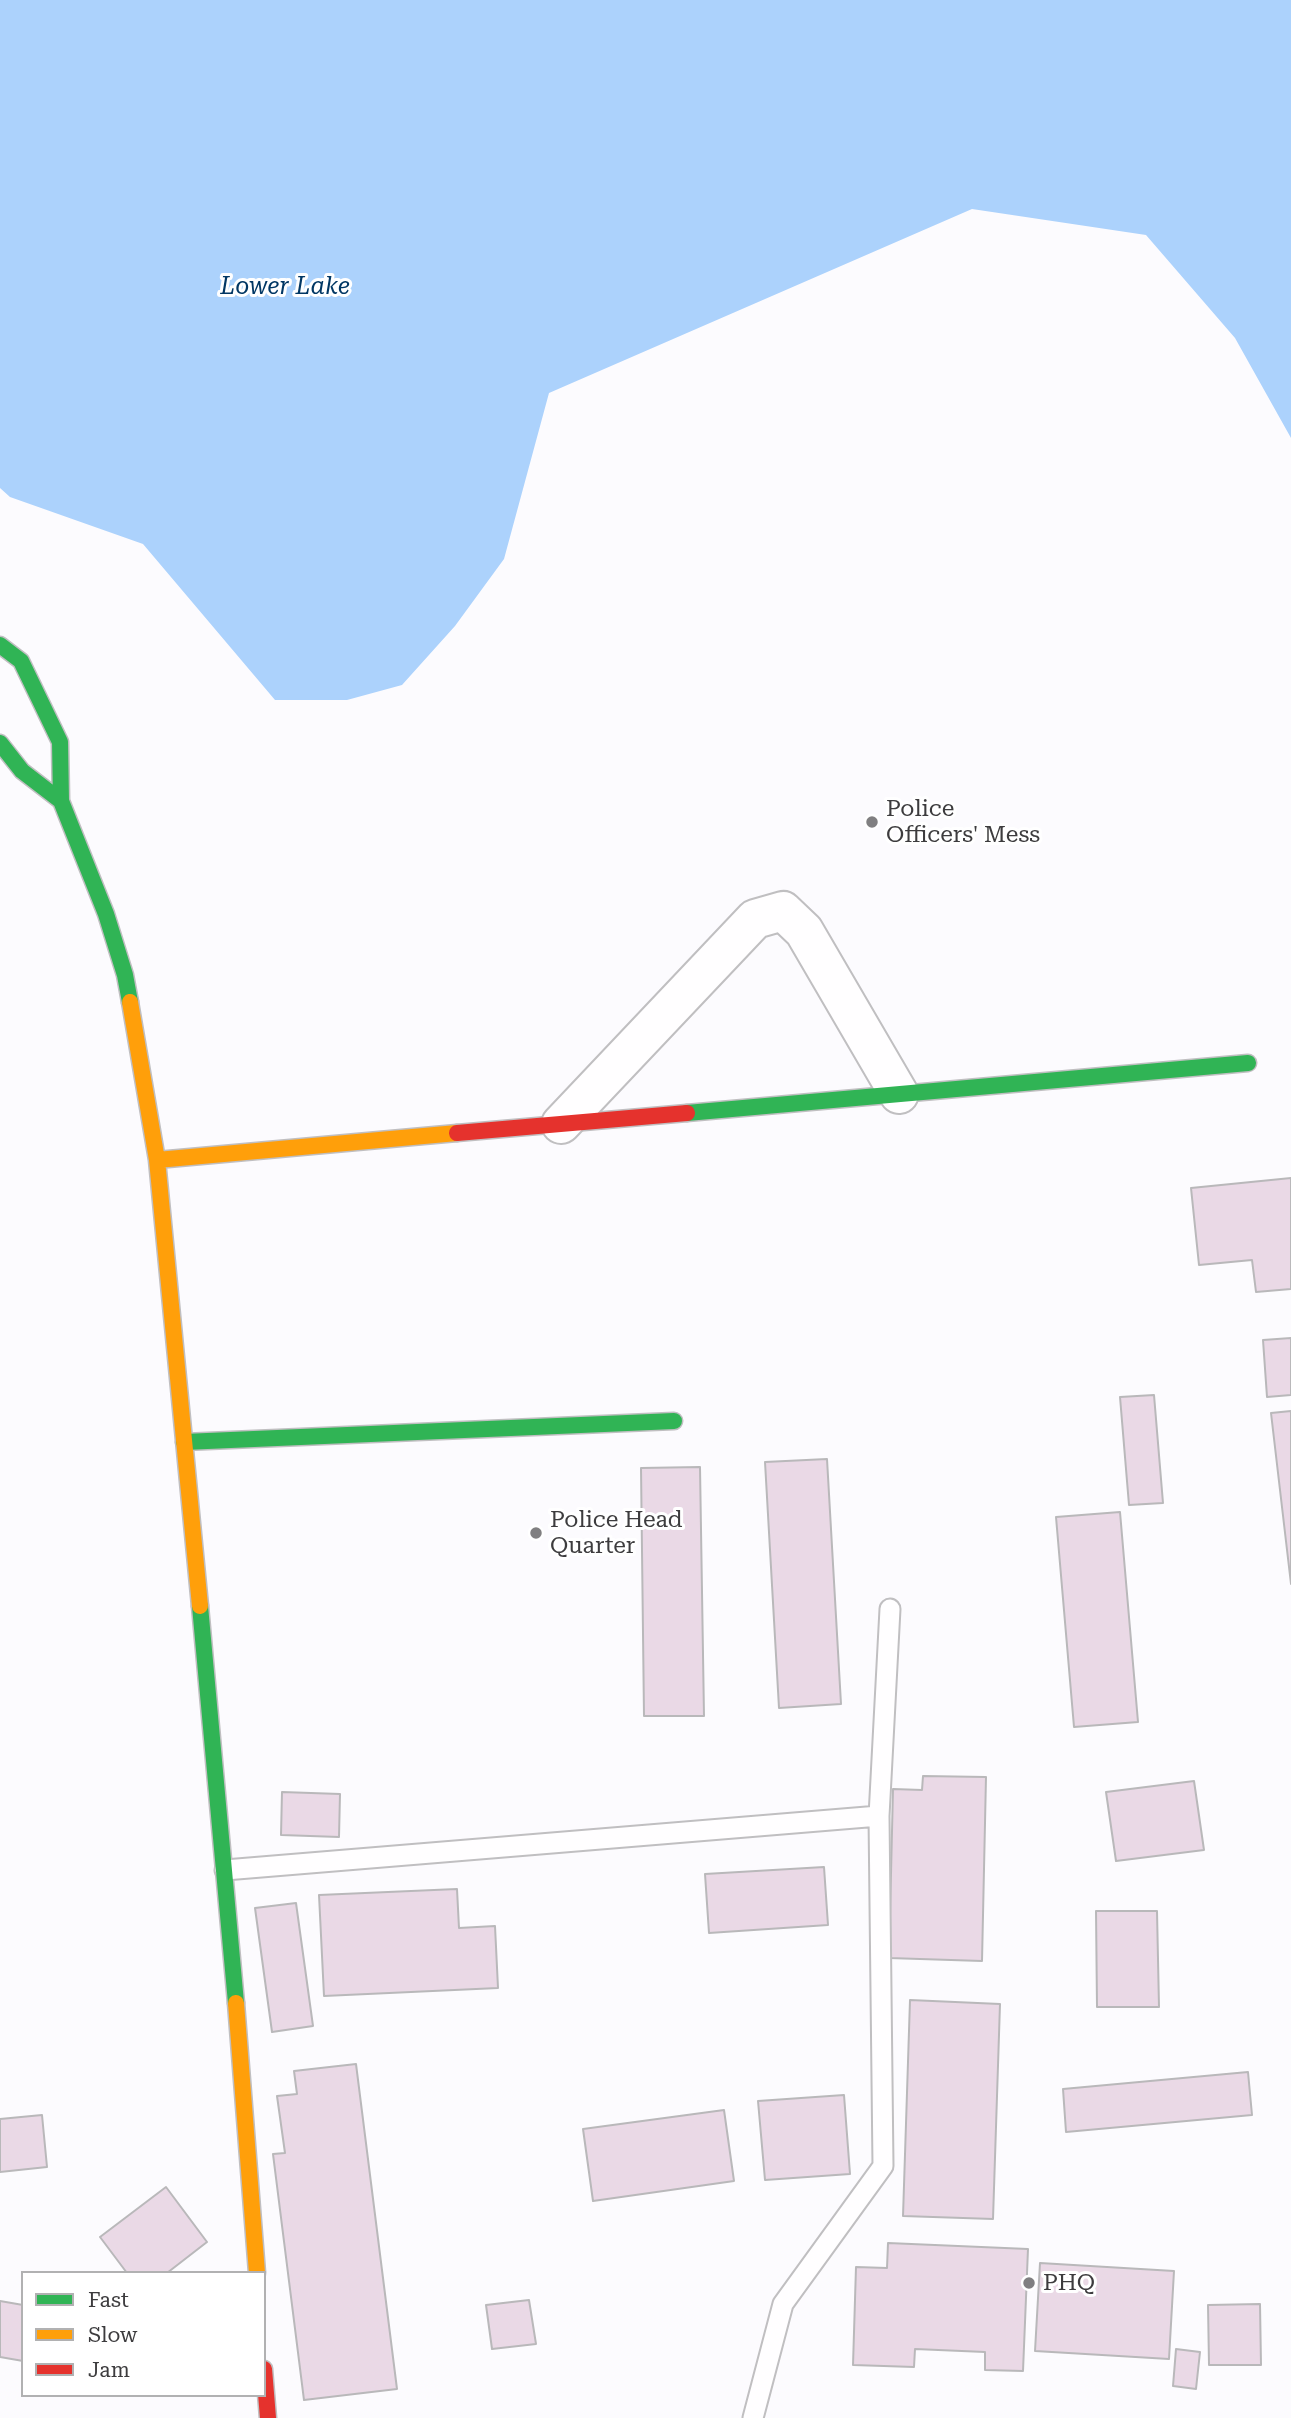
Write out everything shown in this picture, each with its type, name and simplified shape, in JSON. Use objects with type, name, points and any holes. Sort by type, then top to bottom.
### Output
[{"type":"street","points":[[0,645],[21,661],[60,742],[61,801],[106,914],[125,975],[157,1160],[225,1870],[257,2271]]},
{"type":"street","points":[[0,743],[22,771],[61,801]]},
{"type":"street","points":[[561,1124],[755,919],[783,911],[804,931],[899,1094]]},
{"type":"street","points":[[157,1160],[1248,1063]]},
{"type":"street","points":[[184,1442],[674,1421]]},
{"type":"street","points":[[266,2394],[268,2418]]},
{"type":"lane","points":[[753,2418],[783,2304],[883,2166],[879,1816],[890,1609]]},
{"type":"lane","points":[[225,1870],[879,1816]]},
{"type":"water","name":"Lower Lake","points":[[0,0],[1291,0],[1291,438],[1235,338],[1146,235],[972,209],[549,393],[504,559],[455,626],[402,685],[347,700],[275,700],[143,544],[10,497],[0,488]]},
{"type":"building","points":[[1291,1178],[1291,1289],[1256,1292],[1252,1260],[1199,1265],[1191,1188]]},
{"type":"building","points":[[1291,1338],[1291,1395],[1267,1397],[1263,1340]]},
{"type":"building","points":[[1154,1395],[1163,1503],[1129,1505],[1120,1397]]},
{"type":"building","points":[[1291,1411],[1291,1584],[1271,1413]]},
{"type":"building","points":[[827,1459],[841,1704],[779,1708],[765,1462]]},
{"type":"building","points":[[700,1467],[704,1716],[644,1716],[641,1468]]},
{"type":"building","points":[[1120,1512],[1138,1722],[1074,1727],[1056,1517]]},
{"type":"building","points":[[923,1776],[986,1777],[982,1961],[889,1958],[893,1789],[922,1790]]},
{"type":"building","points":[[1194,1781],[1204,1850],[1116,1861],[1106,1792]]},
{"type":"building","points":[[282,1792],[340,1794],[339,1837],[281,1835]]},
{"type":"building","points":[[824,1867],[828,1925],[709,1933],[705,1874]]},
{"type":"building","points":[[457,1889],[459,1928],[495,1926],[498,1988],[324,1996],[319,1895]]},
{"type":"building","points":[[296,1903],[313,2026],[272,2032],[255,1908]]},
{"type":"building","points":[[1096,1911],[1157,1911],[1159,2007],[1097,2007]]},
{"type":"building","points":[[910,2000],[1000,2004],[993,2219],[903,2216]]},
{"type":"building","points":[[356,2064],[397,2389],[304,2400],[273,2154],[285,2153],[277,2096],[297,2094],[294,2071]]},
{"type":"building","points":[[1248,2072],[1252,2115],[1066,2132],[1063,2089]]},
{"type":"building","points":[[844,2095],[850,2174],[765,2180],[758,2101]]},
{"type":"building","points":[[724,2110],[734,2181],[593,2201],[583,2129]]},
{"type":"building","points":[[42,2115],[47,2167],[0,2172],[0,2119]]},
{"type":"building","points":[[166,2187],[207,2242],[170,2271],[126,2271],[100,2237]]},
{"type":"building","points":[[888,2243],[1028,2249],[1023,2371],[985,2370],[985,2352],[915,2349],[914,2367],[853,2365],[856,2267],[887,2268]]},
{"type":"building","points":[[1040,2263],[1174,2271],[1169,2359],[1035,2351]]},
{"type":"building","points":[[529,2300],[536,2344],[492,2349],[486,2305]]},
{"type":"building","points":[[0,2301],[21,2305],[21,2361],[0,2357]]},
{"type":"building","points":[[1260,2304],[1261,2365],[1209,2365],[1208,2305]]},
{"type":"building","points":[[1176,2349],[1200,2352],[1196,2389],[1173,2386]]},
{"type":"traffic: fast","points":[[0,645],[21,661],[60,742],[61,801],[106,914],[125,975],[130,1002]]},
{"type":"traffic: fast","points":[[0,743],[22,771],[61,801]]},
{"type":"traffic: fast","points":[[687,1113],[1248,1063]]},
{"type":"traffic: fast","points":[[184,1442],[674,1421]]},
{"type":"traffic: fast","points":[[200,1606],[236,2003]]},
{"type":"traffic: slow","points":[[130,1002],[157,1160],[200,1606]]},
{"type":"traffic: slow","points":[[157,1160],[457,1133]]},
{"type":"traffic: slow","points":[[236,2003],[257,2271]]},
{"type":"traffic: jam","points":[[457,1133],[687,1113]]},
{"type":"traffic: jam","points":[[266,2394],[268,2418]]},
{"type":"place","name":"Police Officers' Mess","points":[[872,822]]},
{"type":"place","name":"Police Head Quarter","points":[[536,1533]]},
{"type":"place","name":"PHQ","points":[[1029,2283]]}]
